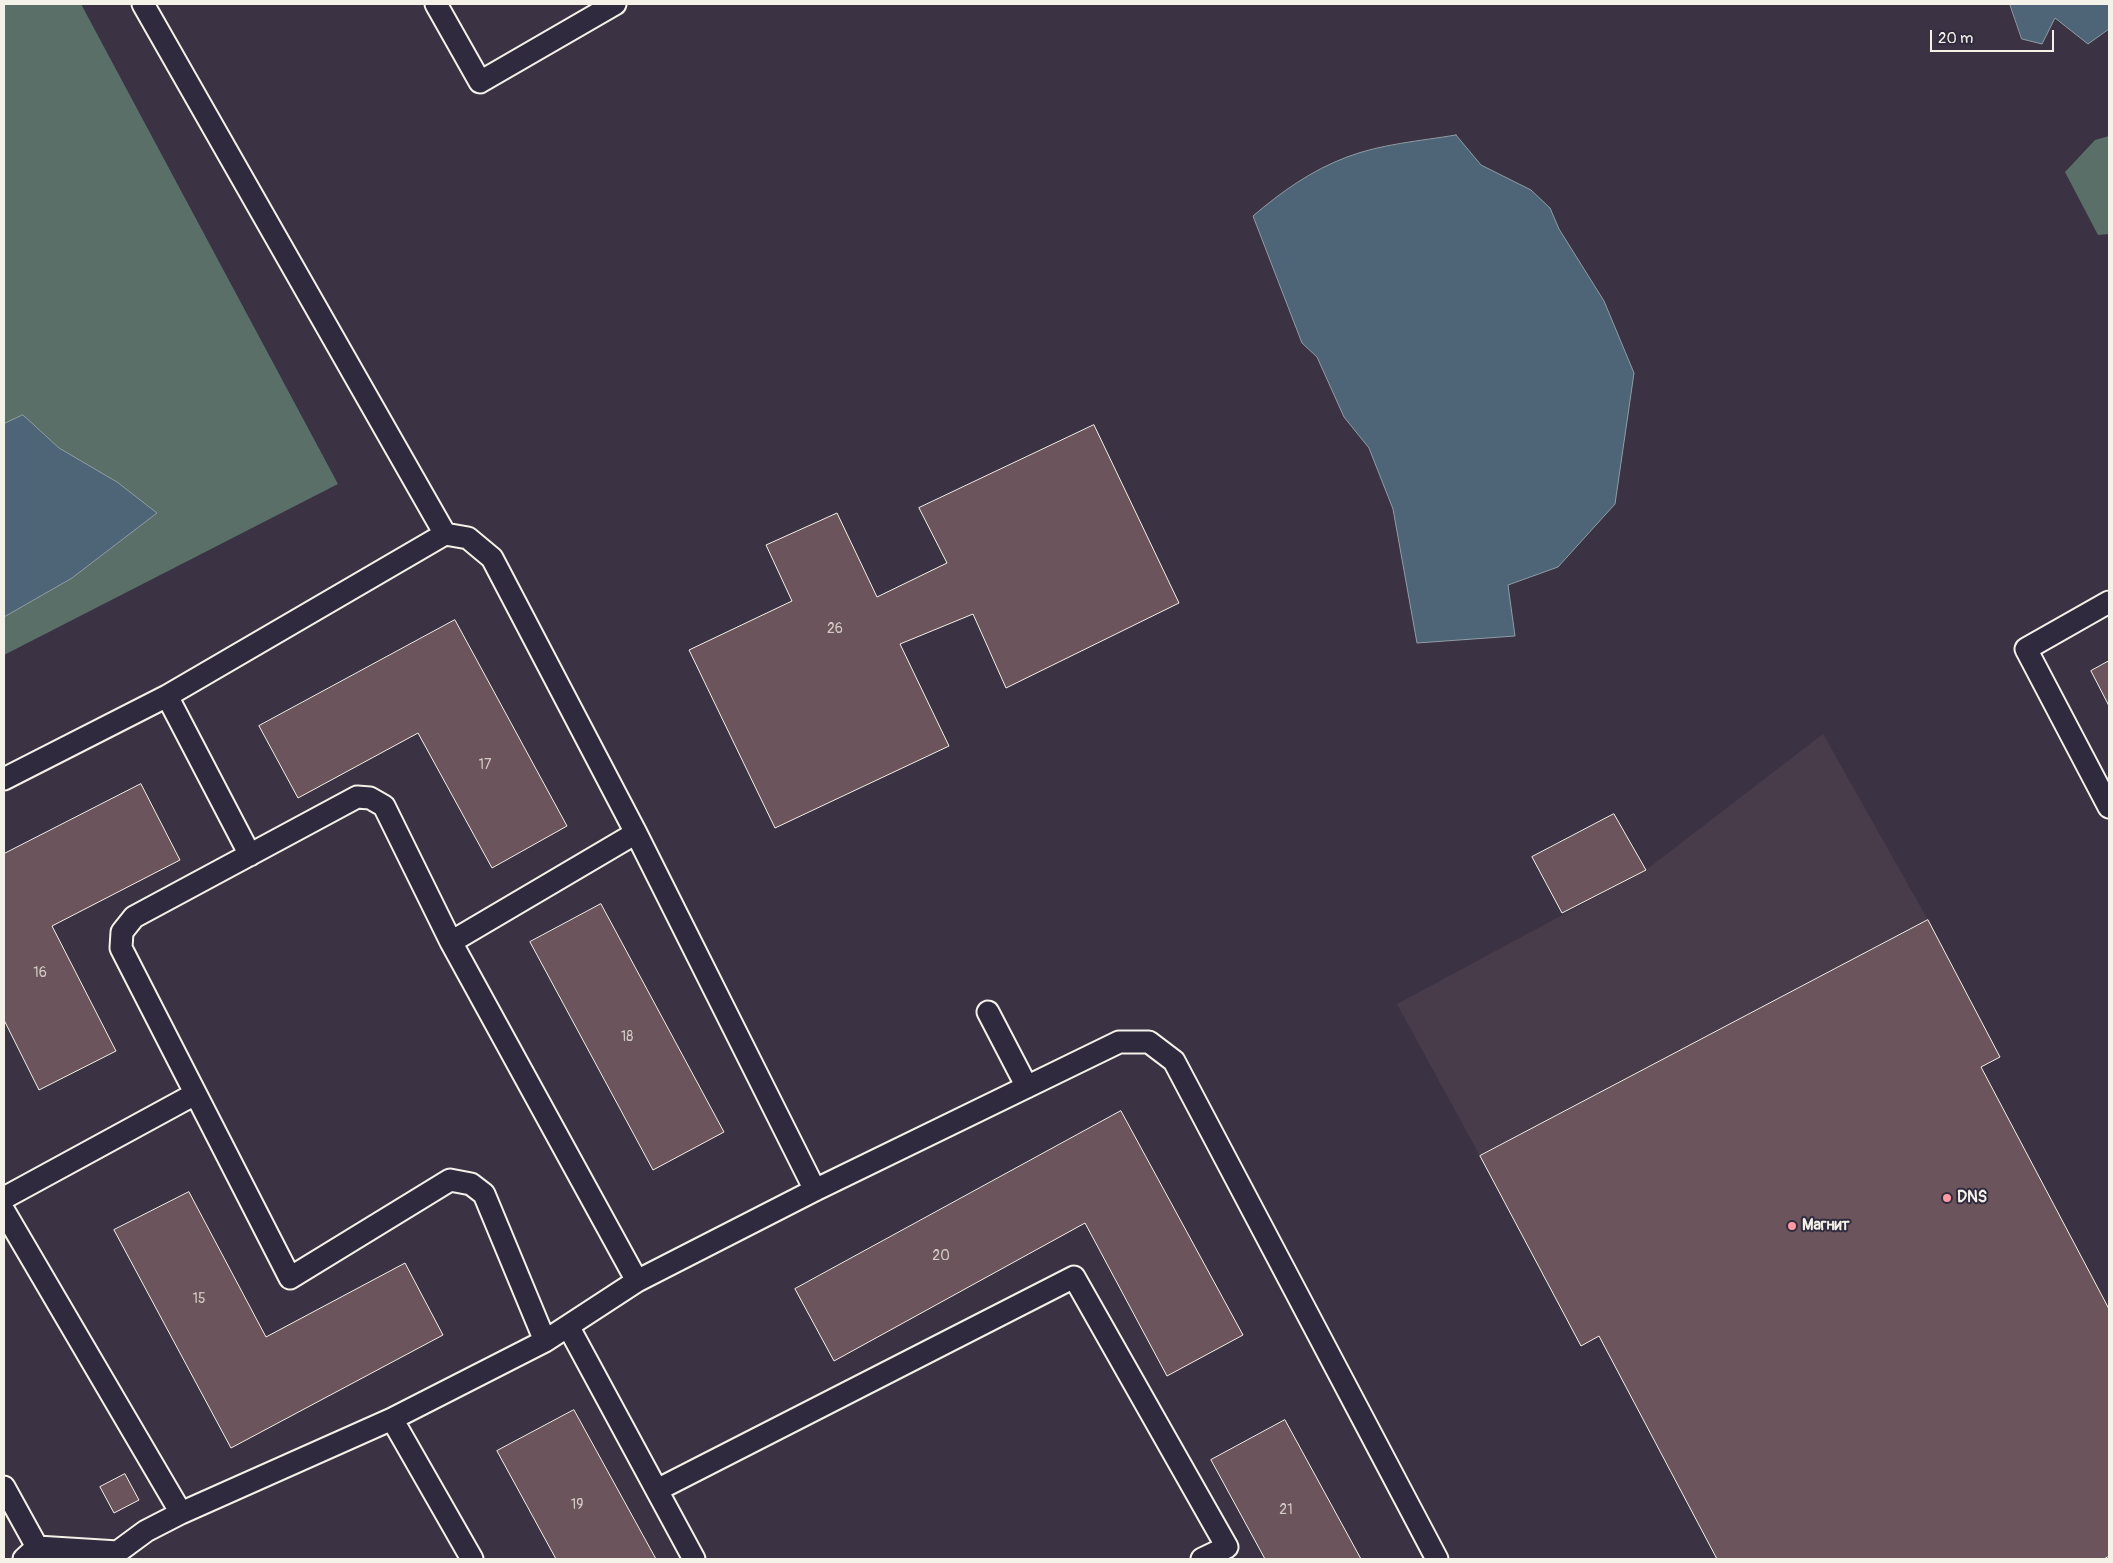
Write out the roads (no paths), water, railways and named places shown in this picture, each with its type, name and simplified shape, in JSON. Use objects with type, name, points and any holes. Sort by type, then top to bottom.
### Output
[{"type":"lane","points":[[144,4],[445,534]]},
{"type":"lane","points":[[436,4],[480,82],[615,4]]},
{"type":"lane","points":[[4,779],[167,696],[445,534],[468,538],[492,558],[636,833],[815,1190]]},
{"type":"lane","points":[[2109,602],[2026,649],[2109,807]]},
{"type":"lane","points":[[167,696],[250,854]]},
{"type":"lane","points":[[545,1341],[484,1194],[471,1184],[450,1180],[290,1278],[121,948],[122,932],[134,917],[357,797],[370,798],[384,806],[451,942],[637,1281]]},
{"type":"lane","points":[[451,942],[636,833]]},
{"type":"lane","points":[[988,1012],[1027,1087]]},
{"type":"lane","points":[[4,1487],[30,1553],[113,1556],[146,1531],[181,1513],[392,1419],[545,1341],[637,1281],[815,1190],[1119,1042],[1149,1042],[1174,1061],[1437,1559]]},
{"type":"lane","points":[[4,1198],[195,1094]]},
{"type":"lane","points":[[4,1210],[181,1513]]},
{"type":"lane","points":[[657,1490],[1074,1277],[1227,1546],[1202,1559]]},
{"type":"lane","points":[[568,1326],[694,1559]]},
{"type":"lane","points":[[392,1419],[472,1559]]},
{"type":"water","points":[[2010,4],[2109,4],[2109,29],[2088,44],[2055,18],[2042,44],[2022,39]]},
{"type":"water","points":[[1456,135],[1481,165],[1531,190],[1550,208],[1559,229],[1604,301],[1634,373],[1615,504],[1558,567],[1508,585],[1515,636],[1417,643],[1393,509],[1369,448],[1344,417],[1317,357],[1302,343],[1253,216],[1297,182],[1334,162],[1387,146]]},
{"type":"water","points":[[23,415],[59,448],[117,482],[157,513],[72,578],[4,617],[4,424]]},
{"type":"place","name":"DNS","points":[[1947,1198]]},
{"type":"place","name":"Магнит","points":[[1792,1226]]}]
